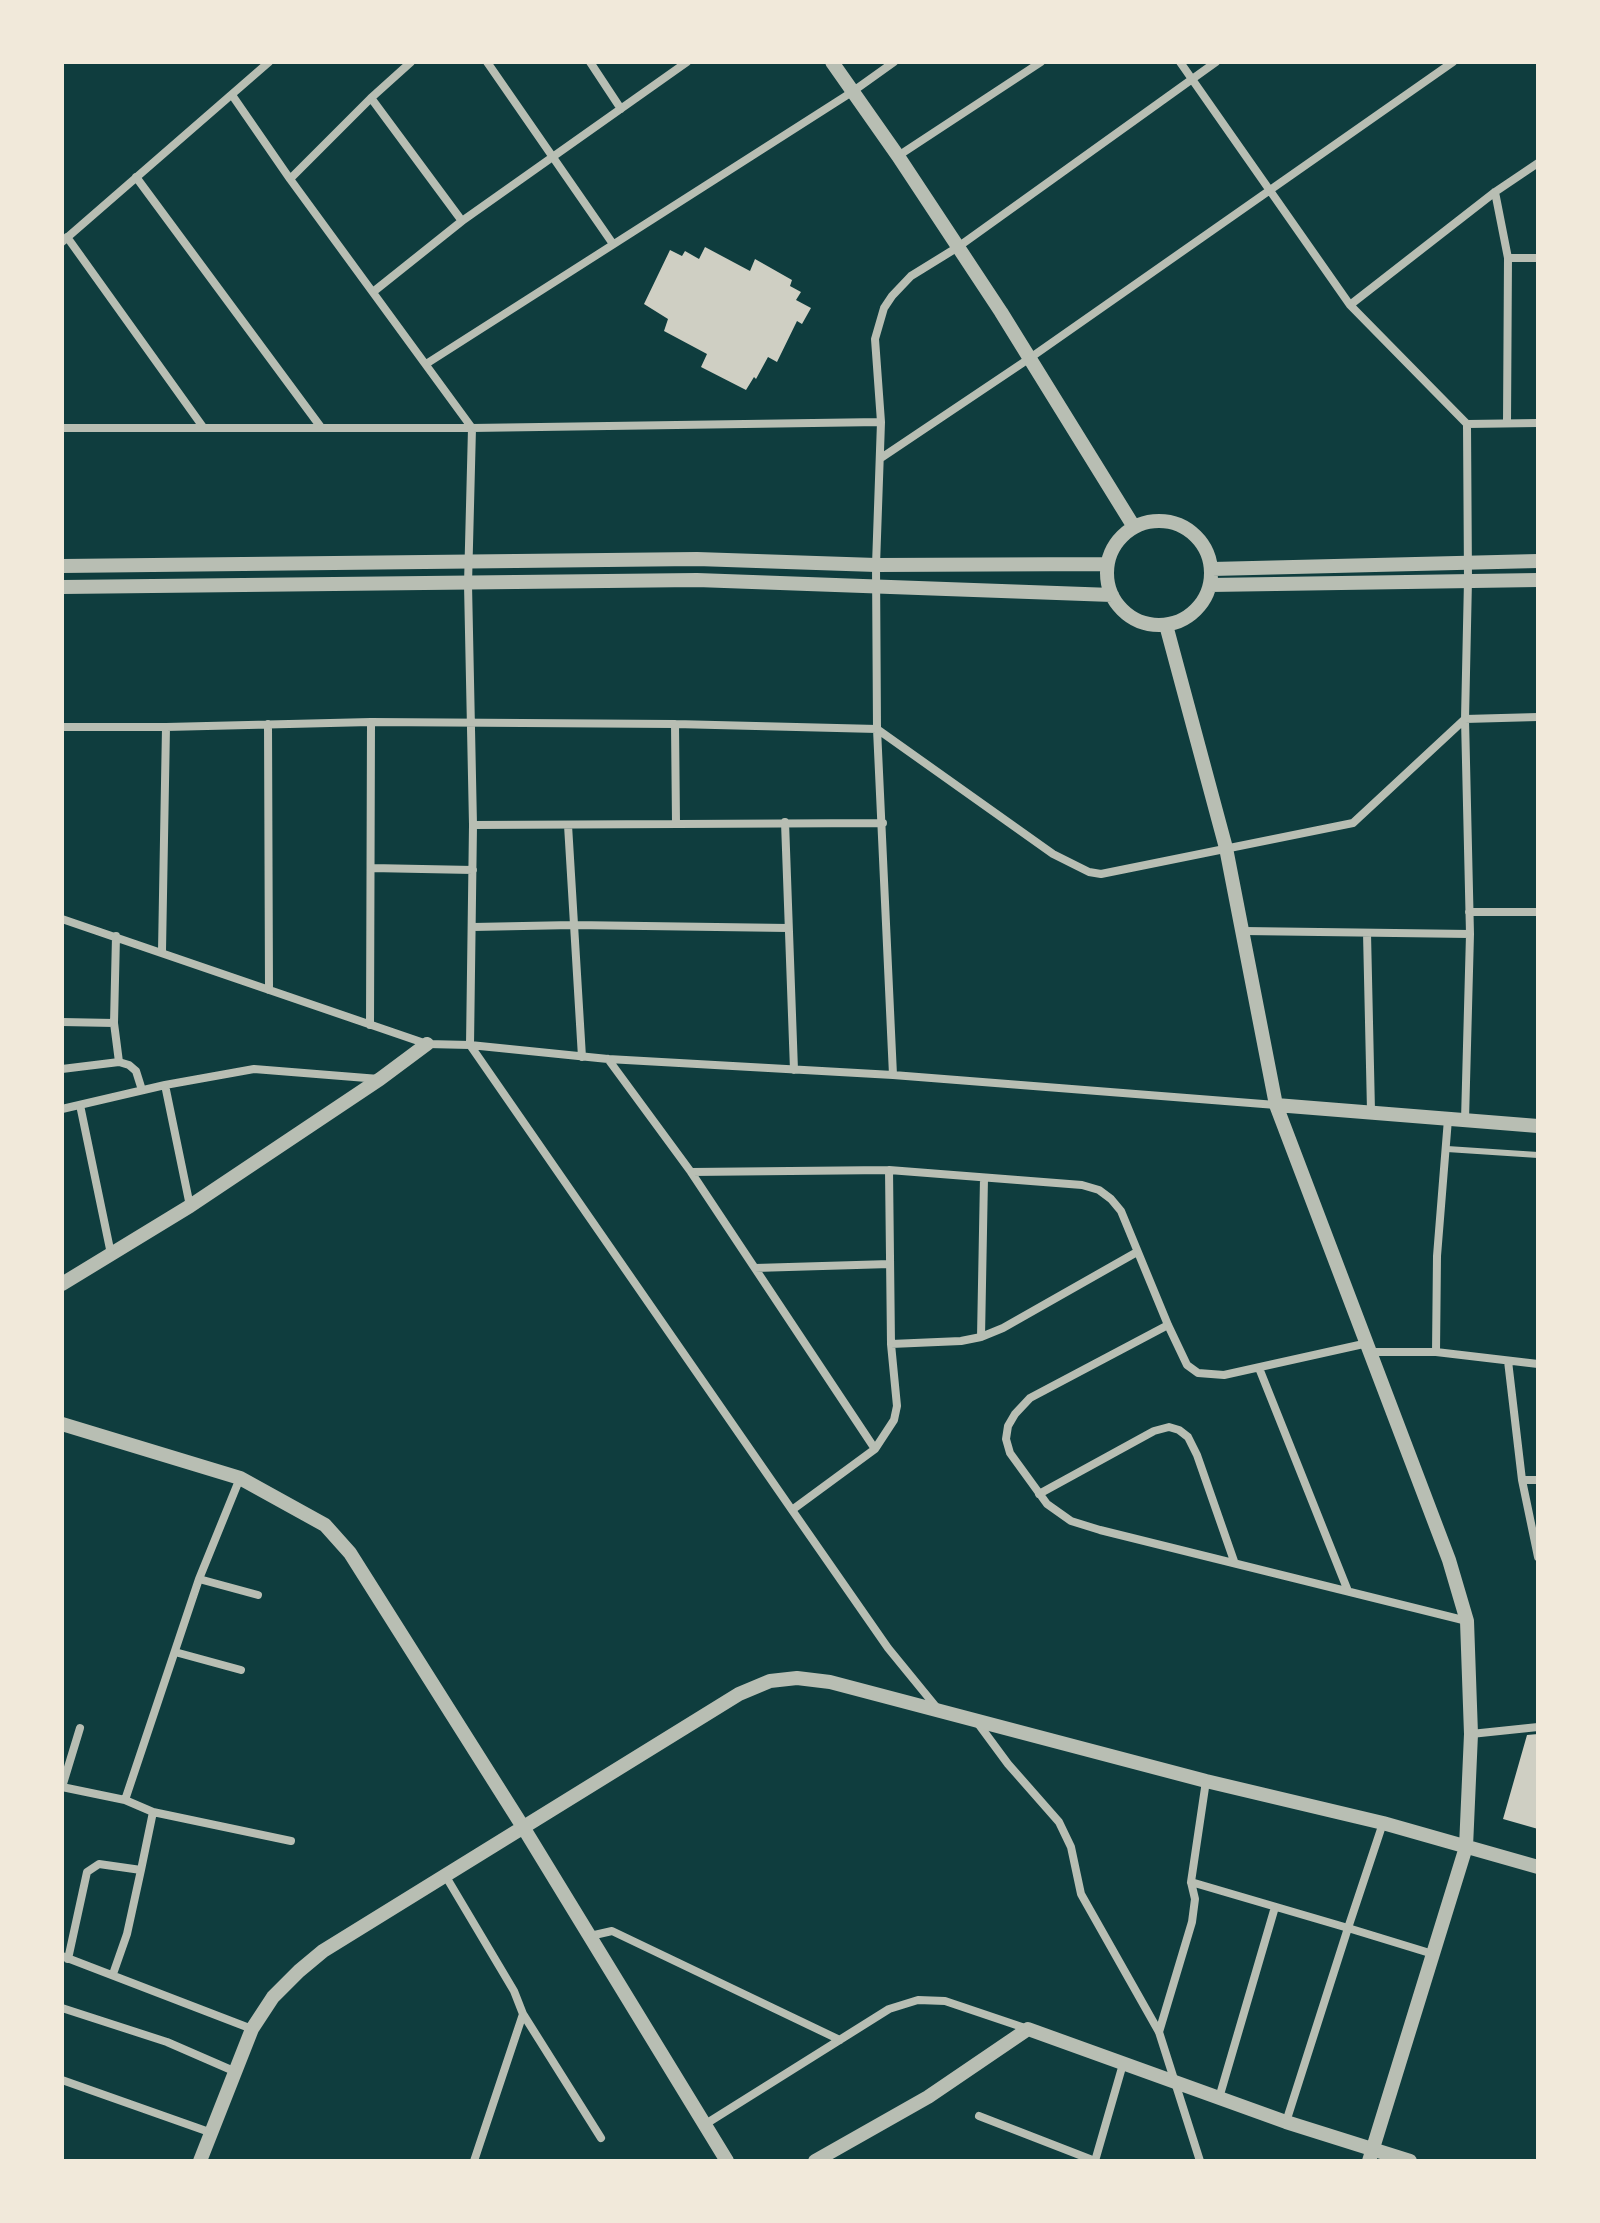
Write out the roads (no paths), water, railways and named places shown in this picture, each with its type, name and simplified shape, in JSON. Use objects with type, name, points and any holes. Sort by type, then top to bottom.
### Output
[{"type":"street","points":[[203,427],[65,239],[269,62]]},
{"type":"street","points":[[290,179],[411,62]]},
{"type":"street","points":[[487,62],[613,244]]},
{"type":"street","points":[[590,62],[621,109]]},
{"type":"street","points":[[373,292],[462,221],[687,62]]},
{"type":"street","points":[[832,62],[958,247],[1134,527]]},
{"type":"street","points":[[426,364],[852,92],[894,62]]},
{"type":"street","points":[[898,156],[1041,62]]},
{"type":"street","points":[[1180,62],[1350,305],[1467,424],[1465,719],[1470,934],[1465,1120]]},
{"type":"street","points":[[893,1075],[877,729],[876,565],[881,422],[875,339],[884,308],[911,276],[958,247],[1216,62]]},
{"type":"street","points":[[881,458],[1030,358],[1453,62]]},
{"type":"street","points":[[232,95],[472,428],[468,562],[473,825],[470,1045],[888,1648],[938,1709]]},
{"type":"street","points":[[371,98],[462,221]]},
{"type":"street","points":[[1350,305],[1495,192],[1538,163]]},
{"type":"street","points":[[136,177],[320,426]]},
{"type":"street","points":[[1495,192],[1508,258],[1507,423]]},
{"type":"street","points":[[1508,258],[1538,258]]},
{"type":"street","points":[[62,428],[472,428],[881,422]]},
{"type":"street","points":[[1467,424],[1538,423]]},
{"type":"street","points":[[1150,521],[1168,521],[1184,527],[1203,545],[1212,569],[1210,585],[1205,599],[1195,612],[1181,621],[1166,625],[1134,619],[1121,609],[1112,595],[1107,580],[1107,564],[1121,536],[1134,527],[1150,521]]},
{"type":"street","points":[[62,566],[697,559],[876,565],[1107,564]]},
{"type":"street","points":[[1212,569],[1538,561]]},
{"type":"street","points":[[62,587],[697,580],[1112,595]]},
{"type":"street","points":[[1210,585],[1538,580]]},
{"type":"street","points":[[1166,625],[1226,848],[1276,1105],[1449,1560],[1467,1621],[1471,1734],[1466,1847],[1371,2156]]},
{"type":"street","points":[[62,727],[371,722],[877,729],[1053,854],[1089,872],[1101,874],[1353,823],[1465,719],[1538,717]]},
{"type":"street","points":[[370,1025],[371,722]]},
{"type":"street","points":[[268,724],[269,990]]},
{"type":"street","points":[[675,724],[676,823]]},
{"type":"street","points":[[162,951],[166,727]]},
{"type":"street","points":[[785,822],[794,1070]]},
{"type":"street","points":[[473,825],[883,823]]},
{"type":"street","points":[[568,825],[582,1057]]},
{"type":"street","points":[[371,868],[473,870]]},
{"type":"street","points":[[1469,912],[1538,912]]},
{"type":"street","points":[[62,919],[427,1044],[470,1045],[608,1059],[893,1075],[1538,1126]]},
{"type":"street","points":[[473,927],[788,928]]},
{"type":"street","points":[[1244,931],[1470,934]]},
{"type":"street","points":[[1367,933],[1371,1111]]},
{"type":"street","points":[[116,936],[114,1023],[119,1062]]},
{"type":"street","points":[[62,1022],[114,1023]]},
{"type":"street","points":[[62,1284],[190,1206],[427,1044]]},
{"type":"street","points":[[608,1059],[691,1172],[875,1449]]},
{"type":"street","points":[[62,1069],[119,1062],[136,1071],[142,1090]]},
{"type":"street","points":[[62,1109],[165,1085],[254,1069],[380,1079]]},
{"type":"street","points":[[165,1085],[190,1206]]},
{"type":"street","points":[[80,1105],[111,1254]]},
{"type":"street","points":[[1436,1352],[1437,1256],[1448,1119]]},
{"type":"street","points":[[792,1510],[875,1449],[889,1432],[897,1406],[891,1344],[889,1170]]},
{"type":"street","points":[[691,1172],[889,1170],[1082,1185],[1099,1190],[1121,1211],[1187,1365],[1198,1373],[1224,1375],[1369,1348],[1538,1364]]},
{"type":"street","points":[[981,1337],[984,1178]]},
{"type":"street","points":[[891,1344],[961,1341],[981,1337],[1003,1328],[1137,1252]]},
{"type":"street","points":[[755,1268],[890,1264]]},
{"type":"street","points":[[1168,1325],[1030,1398],[1015,1414],[1008,1426],[1006,1439],[1010,1453],[1039,1494],[1057,1513],[1071,1521],[1467,1621]]},
{"type":"street","points":[[1508,1361],[1522,1480],[1538,1557]]},
{"type":"street","points":[[1259,1368],[1348,1591]]},
{"type":"street","points":[[62,1424],[240,1478],[325,1525],[350,1553],[523,1827],[727,2161]]},
{"type":"street","points":[[1039,1494],[1154,1431],[1169,1427],[1179,1430],[1188,1437],[1197,1455],[1234,1561]]},
{"type":"street","points":[[125,1800],[199,1579],[240,1478]]},
{"type":"street","points":[[1522,1480],[1538,1480]]},
{"type":"street","points":[[199,1579],[258,1595]]},
{"type":"street","points":[[175,1652],[241,1670]]},
{"type":"street","points":[[200,2161],[252,2029],[273,1997],[323,1951],[739,1694],[770,1681],[797,1678],[830,1682],[1206,1781],[1383,1823],[1538,1867]]},
{"type":"street","points":[[974,1719],[1008,1764],[1059,1822],[1071,1847],[1081,1894],[1159,2032],[1200,2161]]},
{"type":"street","points":[[1471,1734],[1538,1727]]},
{"type":"street","points":[[80,1728],[62,1787],[125,1800],[153,1812],[291,1841]]},
{"type":"street","points":[[1159,2032],[1192,1922],[1195,1899],[1191,1882],[1206,1781]]},
{"type":"street","points":[[113,1974],[131,1919],[153,1812]]},
{"type":"street","points":[[1286,2122],[1383,1823]]},
{"type":"street","points":[[141,1870],[99,1864],[87,1872],[65,1958],[252,2029]]},
{"type":"street","points":[[445,1875],[514,1991],[523,2014],[601,2138]]},
{"type":"street","points":[[1191,1882],[1433,1954]]},
{"type":"street","points":[[1219,2098],[1275,1907]]},
{"type":"street","points":[[589,1936],[612,1931],[840,2040]]},
{"type":"street","points":[[704,2125],[889,2009],[918,2000],[945,2001],[1286,2122],[1371,2156],[1410,2161]]},
{"type":"street","points":[[62,2008],[152,2037],[236,2072]]},
{"type":"street","points":[[474,2161],[523,2014]]},
{"type":"street","points":[[815,2161],[928,2097],[1028,2029]]},
{"type":"street","points":[[979,2116],[1095,2161],[1123,2064]]},
{"type":"street","points":[[62,2080],[212,2133]]},
{"type":"lane","points":[[1447,1149],[1538,1155]]}]
